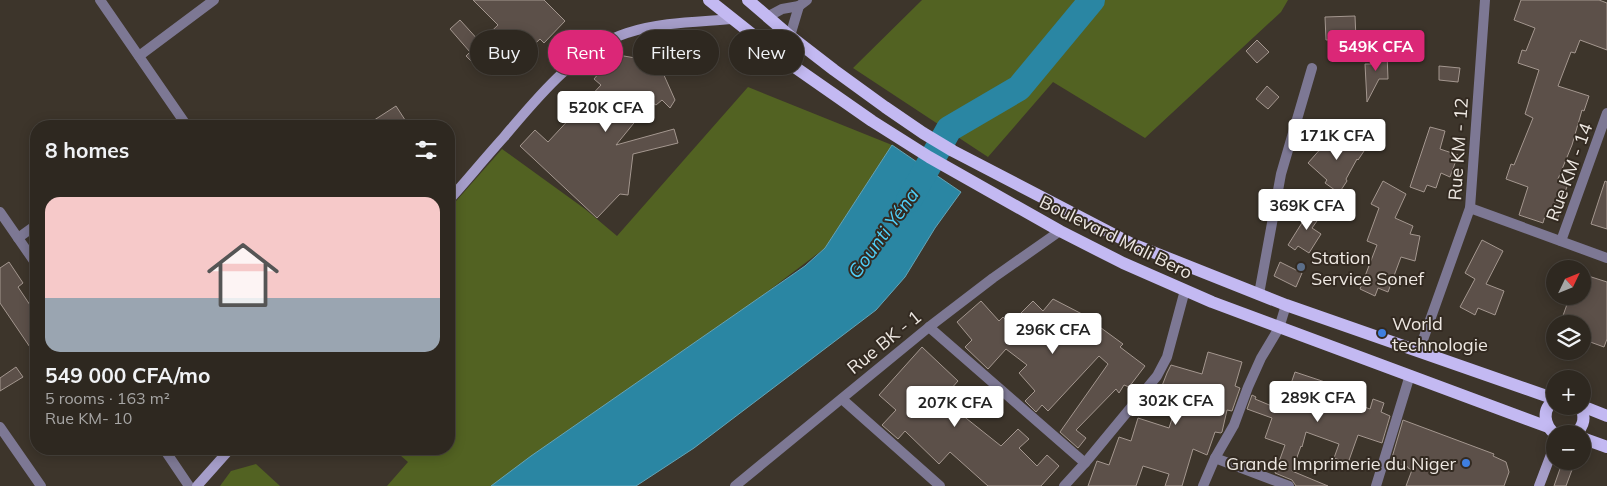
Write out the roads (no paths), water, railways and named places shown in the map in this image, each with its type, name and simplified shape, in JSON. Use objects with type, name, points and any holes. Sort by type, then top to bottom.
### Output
[{"type":"main road","name":"Boulevard Mali Bero","points":[[709,0],[786,62],[916,149],[1060,231],[1123,263],[1185,290],[1279,328],[1410,375],[1546,428]]},
{"type":"main road","name":"Boulevard Mali Bero","points":[[748,0],[783,30]]},
{"type":"main road","name":"Boulevard Mali Bero","points":[[804,47],[885,108],[923,133],[953,151],[1130,243],[1286,305],[1546,397]]},
{"type":"main road","points":[[1591,410],[1607,416]]},
{"type":"main road","points":[[1546,414],[1545,416],[1550,425]]},
{"type":"main road","points":[[1591,441],[1607,446]]},
{"type":"street","points":[[100,0],[181,120]]},
{"type":"street","points":[[139,56],[214,0]]},
{"type":"street","name":"Rue KM - 12","points":[[1419,352],[1470,208],[1485,0]]},
{"type":"street","points":[[767,17],[782,9],[803,3]]},
{"type":"street","points":[[792,30],[803,3]]},
{"type":"street","points":[[455,193],[550,84],[579,59],[601,45],[625,34],[652,26],[732,19]]},
{"type":"street","points":[[1259,294],[1282,174],[1312,68]]},
{"type":"street","name":"Rue KM - 14","points":[[1561,241],[1607,113]]},
{"type":"street","points":[[1470,208],[1607,258]]},
{"type":"street","points":[[0,212],[30,255]]},
{"type":"street","points":[[18,238],[30,229]]},
{"type":"street","name":"Rue BK - 1","points":[[734,486],[929,326],[992,278],[1060,231]]},
{"type":"street","points":[[1064,486],[1157,376],[1167,357],[1185,290]]},
{"type":"street","points":[[1203,486],[1234,425],[1261,358],[1279,328],[1286,305]]},
{"type":"street","points":[[929,326],[1085,463]]},
{"type":"street","points":[[1376,486],[1410,375]]},
{"type":"street","points":[[842,398],[940,486]]},
{"type":"street","points":[[0,427],[41,486]]},
{"type":"street","points":[[168,455],[189,486]]},
{"type":"street","points":[[197,486],[225,455]]},
{"type":"street","points":[[1216,458],[1289,486]]},
{"type":"street","points":[[1539,486],[1546,468]]},
{"type":"water","points":[[892,145],[961,192],[935,228],[905,277],[876,310],[694,448],[636,486],[491,486],[531,456],[805,266],[825,248]]},
{"type":"waterway","name":"Gounti Yéna","points":[[909,200],[949,129],[1019,88],[1092,0]]},
{"type":"place","name":"Station Service Sonef","points":[[1301,267]]},
{"type":"place","name":"World technologie","points":[[1382,333]]},
{"type":"place","name":"Grande Imprimerie du Niger","points":[[1466,463]]}]
